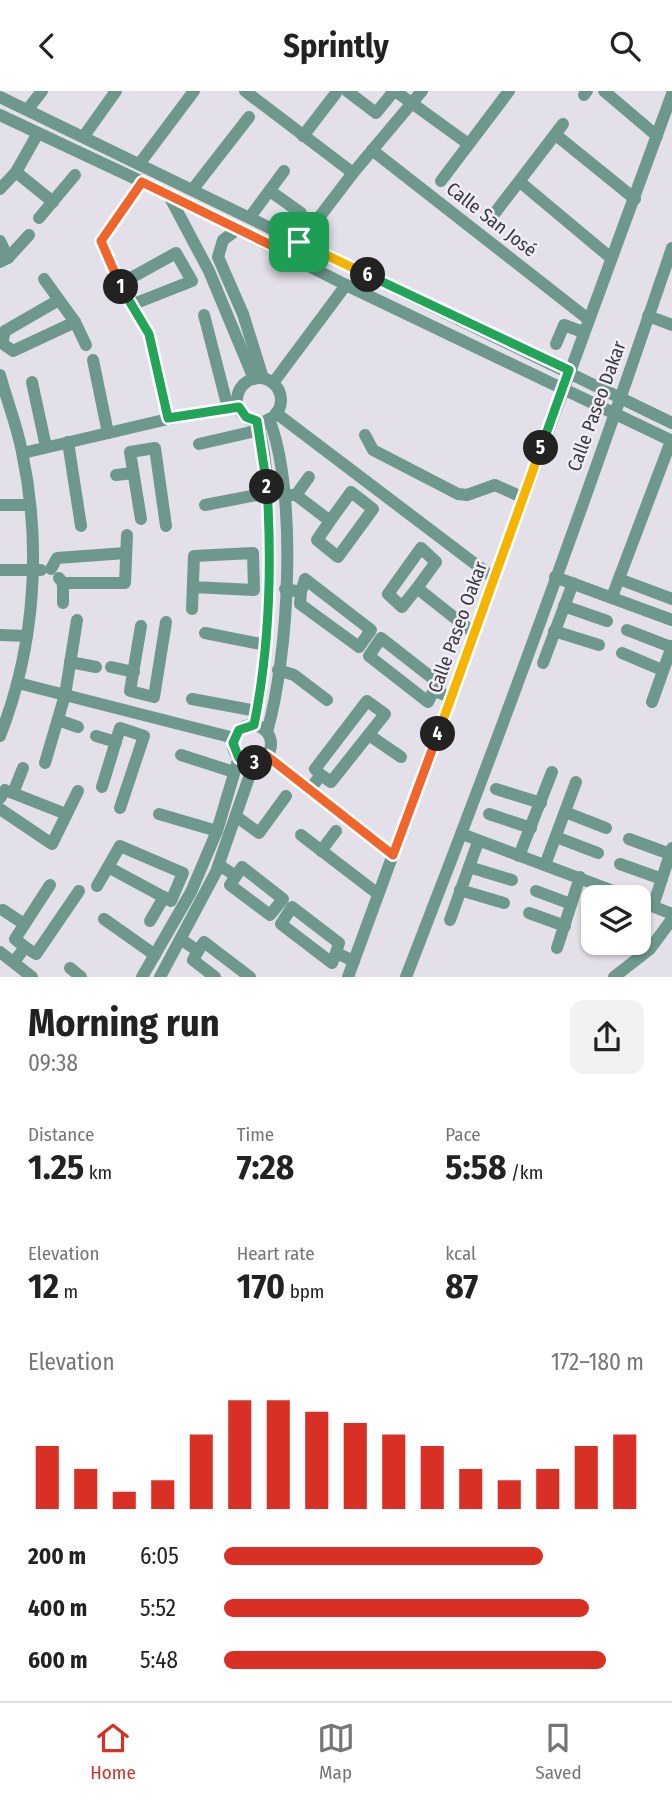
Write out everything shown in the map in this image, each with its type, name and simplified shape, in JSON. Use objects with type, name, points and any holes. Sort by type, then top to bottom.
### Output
[{"type":"street","points":[[28,109],[42,91]]},
{"type":"street","points":[[84,136],[116,91]]},
{"type":"street","points":[[139,163],[194,91]]},
{"type":"street","points":[[245,91],[353,173]]},
{"type":"street","points":[[303,136],[342,92],[376,113],[395,91],[467,143]]},
{"type":"street","points":[[291,255],[353,173],[422,91]]},
{"type":"street","points":[[604,91],[657,136]]},
{"type":"street","points":[[441,181],[505,92]]},
{"type":"street","name":"Calle Paseo Dakar","points":[[562,388],[635,199],[672,94]]},
{"type":"street","points":[[0,97],[569,370],[672,423]]},
{"type":"street","points":[[0,115],[168,194],[346,285],[671,441],[612,597]]},
{"type":"street","points":[[193,189],[249,117]]},
{"type":"street","points":[[491,218],[560,129],[635,199]]},
{"type":"street","points":[[0,189],[16,172],[38,133]]},
{"type":"street","name":"Calle San José","points":[[372,150],[585,325]]},
{"type":"street","points":[[115,169],[123,155]]},
{"type":"street","points":[[250,217],[284,171]]},
{"type":"street","points":[[16,172],[52,202]]},
{"type":"street","points":[[39,218],[75,175]]},
{"type":"street","points":[[142,182],[101,241],[120,284],[149,334],[168,418]]},
{"type":"street","points":[[520,182],[611,258]]},
{"type":"street","points":[[270,191],[301,213]]},
{"type":"street","points":[[168,194],[263,380],[280,396],[266,421],[270,570],[267,645],[254,725]]},
{"type":"street","points":[[238,229],[223,240],[218,257],[243,314],[263,380]]},
{"type":"street","points":[[4,260],[29,235]]},
{"type":"street","points":[[0,241],[4,260]]},
{"type":"street","points":[[120,284],[176,253],[192,281],[131,305]]},
{"type":"street","name":"Calle Paseo Dakar","points":[[555,577],[671,256]]},
{"type":"street","points":[[44,279],[57,301],[75,322],[86,345]]},
{"type":"street","points":[[233,408],[240,389],[263,380],[346,285]]},
{"type":"street","points":[[57,301],[5,331],[1,344],[13,351],[75,322]]},
{"type":"street","points":[[204,315],[233,408],[246,417],[266,421],[495,579]]},
{"type":"street","points":[[648,316],[672,325]]},
{"type":"street","points":[[556,344],[564,324],[585,325]]},
{"type":"street","points":[[93,360],[107,433]]},
{"type":"street","points":[[0,375],[23,453],[33,570],[33,600],[18,683],[0,736]]},
{"type":"street","points":[[32,382],[47,447]]},
{"type":"street","name":"Calle Paseo Oakar","points":[[348,977],[495,579],[562,388]]},
{"type":"street","points":[[23,453],[168,418],[233,408]]},
{"type":"street","points":[[199,444],[266,421]]},
{"type":"street","points":[[160,977],[182,940],[219,865],[254,763],[267,756],[271,741],[267,732],[284,632],[289,495],[274,431],[266,421]]},
{"type":"street","points":[[140,425],[144,449]]},
{"type":"street","points":[[365,435],[373,450],[458,494],[467,495],[495,485],[524,498]]},
{"type":"street","points":[[68,442],[81,526]]},
{"type":"street","points":[[141,519],[130,452],[155,448],[166,526]]},
{"type":"street","points":[[116,475],[133,473]]},
{"type":"street","points":[[289,495],[309,477]]},
{"type":"street","points":[[351,492],[373,509],[338,557],[317,540],[330,521],[351,492]]},
{"type":"street","points":[[205,505],[267,493]]},
{"type":"street","points":[[289,495],[330,521]]},
{"type":"street","points":[[0,505],[29,505]]},
{"type":"street","points":[[63,583],[125,583],[127,535]]},
{"type":"street","points":[[51,569],[57,558],[126,552]]},
{"type":"street","points":[[192,609],[194,556],[253,553],[254,590],[193,587]]},
{"type":"street","points":[[0,570],[51,569]]},
{"type":"street","points":[[51,569],[63,583],[63,603]]},
{"type":"street","points":[[253,569],[270,570]]},
{"type":"street","points":[[406,977],[462,834],[555,577],[672,620]]},
{"type":"street","points":[[305,579],[371,630],[359,647],[300,604],[301,592],[305,579]]},
{"type":"street","points":[[619,579],[672,599]]},
{"type":"street","points":[[543,663],[573,583]]},
{"type":"street","points":[[417,588],[475,633]]},
{"type":"street","points":[[285,589],[301,592]]},
{"type":"street","points":[[564,606],[607,621]]},
{"type":"street","points":[[45,763],[65,695],[77,620]]},
{"type":"street","points":[[141,626],[130,691],[154,697],[166,622]]},
{"type":"street","points":[[627,630],[672,647],[652,702]]},
{"type":"street","points":[[554,631],[599,645]]},
{"type":"street","points":[[205,633],[267,645]]},
{"type":"street","points":[[0,635],[26,636]]},
{"type":"street","points":[[381,638],[436,681],[433,690],[428,702],[369,656],[381,638]]},
{"type":"street","points":[[622,653],[662,670]]},
{"type":"street","points":[[70,662],[96,667]]},
{"type":"street","points":[[111,667],[134,672]]},
{"type":"street","points":[[278,670],[294,675],[327,700]]},
{"type":"street","points":[[18,683],[234,738]]},
{"type":"street","points":[[433,690],[451,698]]},
{"type":"street","points":[[133,731],[143,695]]},
{"type":"street","points":[[192,699],[257,711]]},
{"type":"street","points":[[367,701],[385,714],[331,782],[321,775],[315,769],[367,701]]},
{"type":"street","points":[[58,720],[78,727]]},
{"type":"street","points":[[254,763],[239,758],[233,749],[234,738],[244,727],[254,725],[267,732]]},
{"type":"street","points":[[102,787],[120,728],[144,736],[120,808]]},
{"type":"street","points":[[369,735],[401,757]]},
{"type":"street","points":[[96,736],[116,742]]},
{"type":"street","points":[[181,755],[234,772]]},
{"type":"street","points":[[267,756],[393,855]]},
{"type":"street","points":[[142,977],[190,894],[216,831],[239,758]]},
{"type":"street","points":[[3,805],[23,768]]},
{"type":"street","points":[[519,856],[552,772]]},
{"type":"street","points":[[310,789],[321,775]]},
{"type":"street","points":[[545,865],[576,782]]},
{"type":"street","points":[[496,789],[541,803]]},
{"type":"street","points":[[3,805],[52,844],[78,791]]},
{"type":"street","points":[[237,817],[259,833],[286,796]]},
{"type":"street","points":[[3,805],[66,814]]},
{"type":"street","points":[[565,812],[606,828]]},
{"type":"street","points":[[159,814],[216,831]]},
{"type":"street","points":[[489,814],[531,828]]},
{"type":"street","points":[[321,851],[336,831]]},
{"type":"street","points":[[462,834],[600,885]]},
{"type":"street","points":[[300,835],[379,894]]},
{"type":"street","points":[[556,837],[598,853]]},
{"type":"street","points":[[614,977],[650,949],[672,916],[653,906],[671,851],[629,839]]},
{"type":"street","points":[[450,920],[478,842]]},
{"type":"street","points":[[97,886],[120,846],[183,873],[171,901],[108,867]]},
{"type":"street","points":[[620,864],[662,879]]},
{"type":"street","points":[[219,865],[236,876]]},
{"type":"street","points":[[469,867],[512,880]]},
{"type":"street","points":[[557,948],[580,877]]},
{"type":"street","points":[[50,885],[15,939],[36,954],[79,891]]},
{"type":"street","points":[[177,889],[190,894]]},
{"type":"street","points":[[460,890],[504,903]]},
{"type":"street","points":[[536,891],[572,904]]},
{"type":"street","points":[[149,921],[164,897]]},
{"type":"street","points":[[292,907],[339,943],[336,953],[332,963],[281,924],[292,907]]},
{"type":"street","points":[[3,910],[24,924]]},
{"type":"street","points":[[529,913],[565,926]]},
{"type":"street","points":[[104,919],[155,955]]},
{"type":"street","points":[[182,940],[198,951]]},
{"type":"street","points":[[215,977],[193,960],[204,943],[250,977]]},
{"type":"street","points":[[21,971],[24,947]]},
{"type":"street","points":[[0,952],[21,971]]},
{"type":"street","points":[[336,953],[354,961]]},
{"type":"street","points":[[70,968],[82,977]]},
{"type":"route","points":[[142,182],[291,255],[299,242],[569,370],[393,855],[267,756],[259,762],[248,763],[239,758],[233,749],[234,738],[239,730],[254,725],[267,645],[269,533],[265,461],[260,430],[257,421],[246,417],[239,407],[168,418],[149,334],[120,284],[101,241],[142,182]]}]
